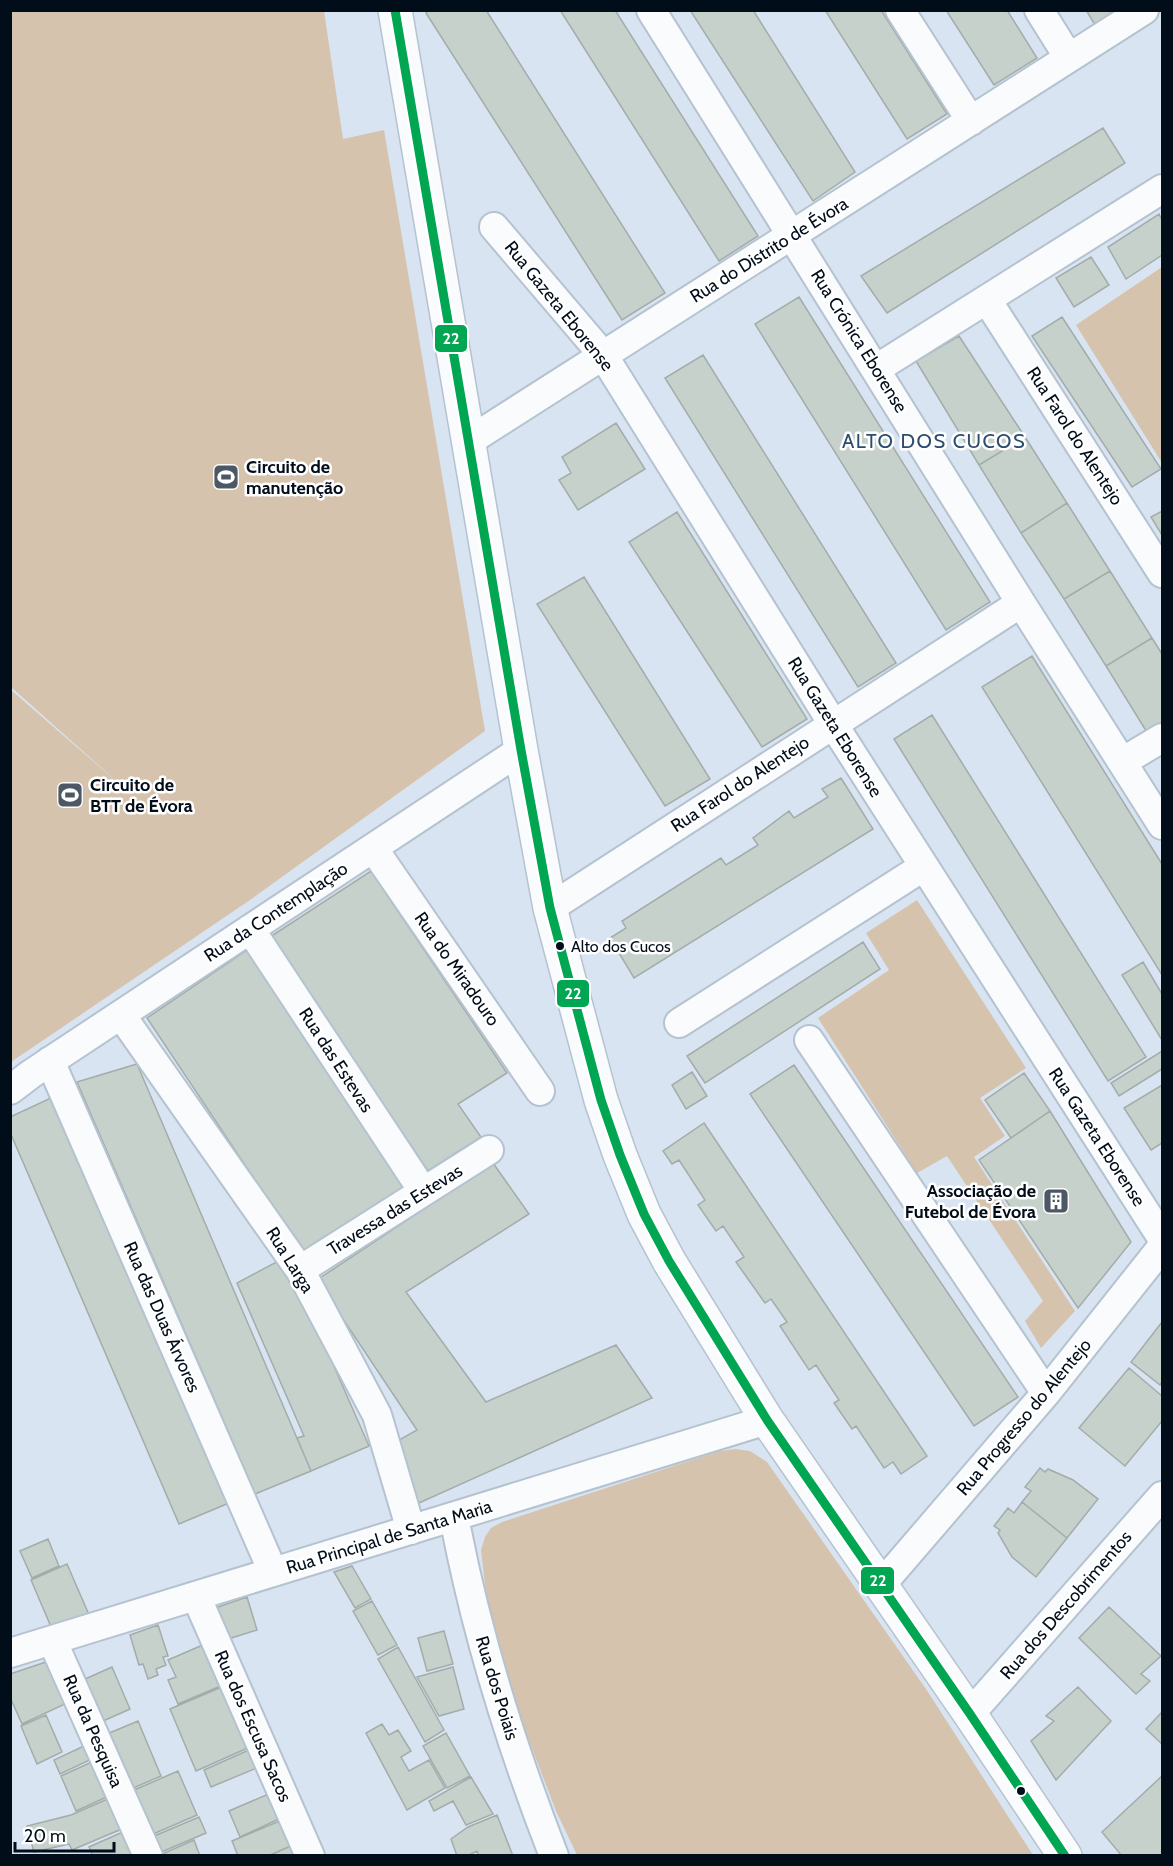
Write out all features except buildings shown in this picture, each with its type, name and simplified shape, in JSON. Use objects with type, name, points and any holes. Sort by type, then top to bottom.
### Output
[{"type":"street","points":[[395,10],[550,908],[601,1100],[644,1214],[669,1261],[767,1420],[882,1585],[1065,1856]]},
{"type":"street","name":"Rua Crónica Eborense","points":[[651,10],[1162,825]]},
{"type":"street","points":[[900,10],[971,121]]},
{"type":"street","points":[[1039,10],[1069,58]]},
{"type":"street","name":"Rua do Distrito de Évora","points":[[469,441],[1144,10]]},
{"type":"street","points":[[876,369],[1162,189]]},
{"type":"street","name":"Rua Gazeta Eborense","points":[[494,227],[603,355],[923,867],[1162,1238]]},
{"type":"street","name":"Rua Farol do Alentejo","points":[[987,300],[1162,573]]},
{"type":"street","name":"Rua Farol do Alentejo","points":[[550,908],[1021,603]]},
{"type":"street","points":[[1122,762],[1162,738]]},
{"type":"street","name":"Rua da Contemplação","points":[[31,1075],[521,750]]},
{"type":"street","name":"Rua do Miradouro","points":[[373,848],[540,1090]]},
{"type":"street","points":[[679,1023],[923,867]]},
{"type":"street","name":"Rua das Estevas","points":[[250,929],[423,1191]]},
{"type":"street","name":"Rua Larga","points":[[121,1015],[300,1270],[377,1415],[411,1530]]},
{"type":"street","points":[[809,1040],[1046,1393]]},
{"type":"street","name":"Rua das Duas Árvores","points":[[31,1075],[273,1572]]},
{"type":"street","name":"Travessa das Estevas","points":[[300,1270],[489,1150]]},
{"type":"street","name":"Rua Progresso do Alentejo","points":[[882,1585],[1046,1393],[1162,1246]]},
{"type":"street","name":"Rua Principal de Santa Maria","points":[[10,1653],[767,1420]]},
{"type":"street","name":"Rua dos Descobrimentos","points":[[970,1714],[1162,1496]]},
{"type":"street","name":"Rua dos Poiais","points":[[454,1517],[488,1667],[536,1810],[554,1856]]},
{"type":"street","name":"Rua dos Escusa Sacos","points":[[196,1596],[310,1856]]},
{"type":"street","name":"Rua da Pesquisa","points":[[52,1640],[148,1856]]},
{"type":"shaded area","name":"Circuito de manutenção","points":[[11,10],[324,11],[343,139],[384,130],[485,731],[250,900],[11,1062],[11,690],[124,788],[11,687]]},
{"type":"shaded area","points":[[1162,267],[1162,463],[1076,325]]},
{"type":"shaded area","points":[[917,900],[1026,1068],[980,1098],[1005,1136],[974,1157],[1075,1311],[1041,1348],[1025,1321],[1043,1301],[947,1156],[917,1173],[818,1018],[889,970],[866,933]]},
{"type":"shaded area","points":[[735,1449],[750,1451],[767,1462],[926,1689],[1033,1855],[577,1855],[556,1811],[507,1683],[486,1594],[481,1550],[485,1537],[491,1528],[502,1522],[720,1451]]},
{"type":"transit line","name":"22","points":[[395,10],[550,908],[601,1100],[620,1155],[644,1214],[669,1261],[767,1420],[1065,1856]]},
{"type":"place","name":"Circuito de manutenção","points":[[226,477]]},
{"type":"place","name":"Circuito de BTT de Évora","points":[[70,795]]},
{"type":"place","name":"Alto dos Cucos","points":[[560,946]]},
{"type":"place","name":"Associação de Futebol de Évora","points":[[1056,1201]]},
{"type":"district","name":"ALTO DOS CUCOS","points":[[934,441]]}]
